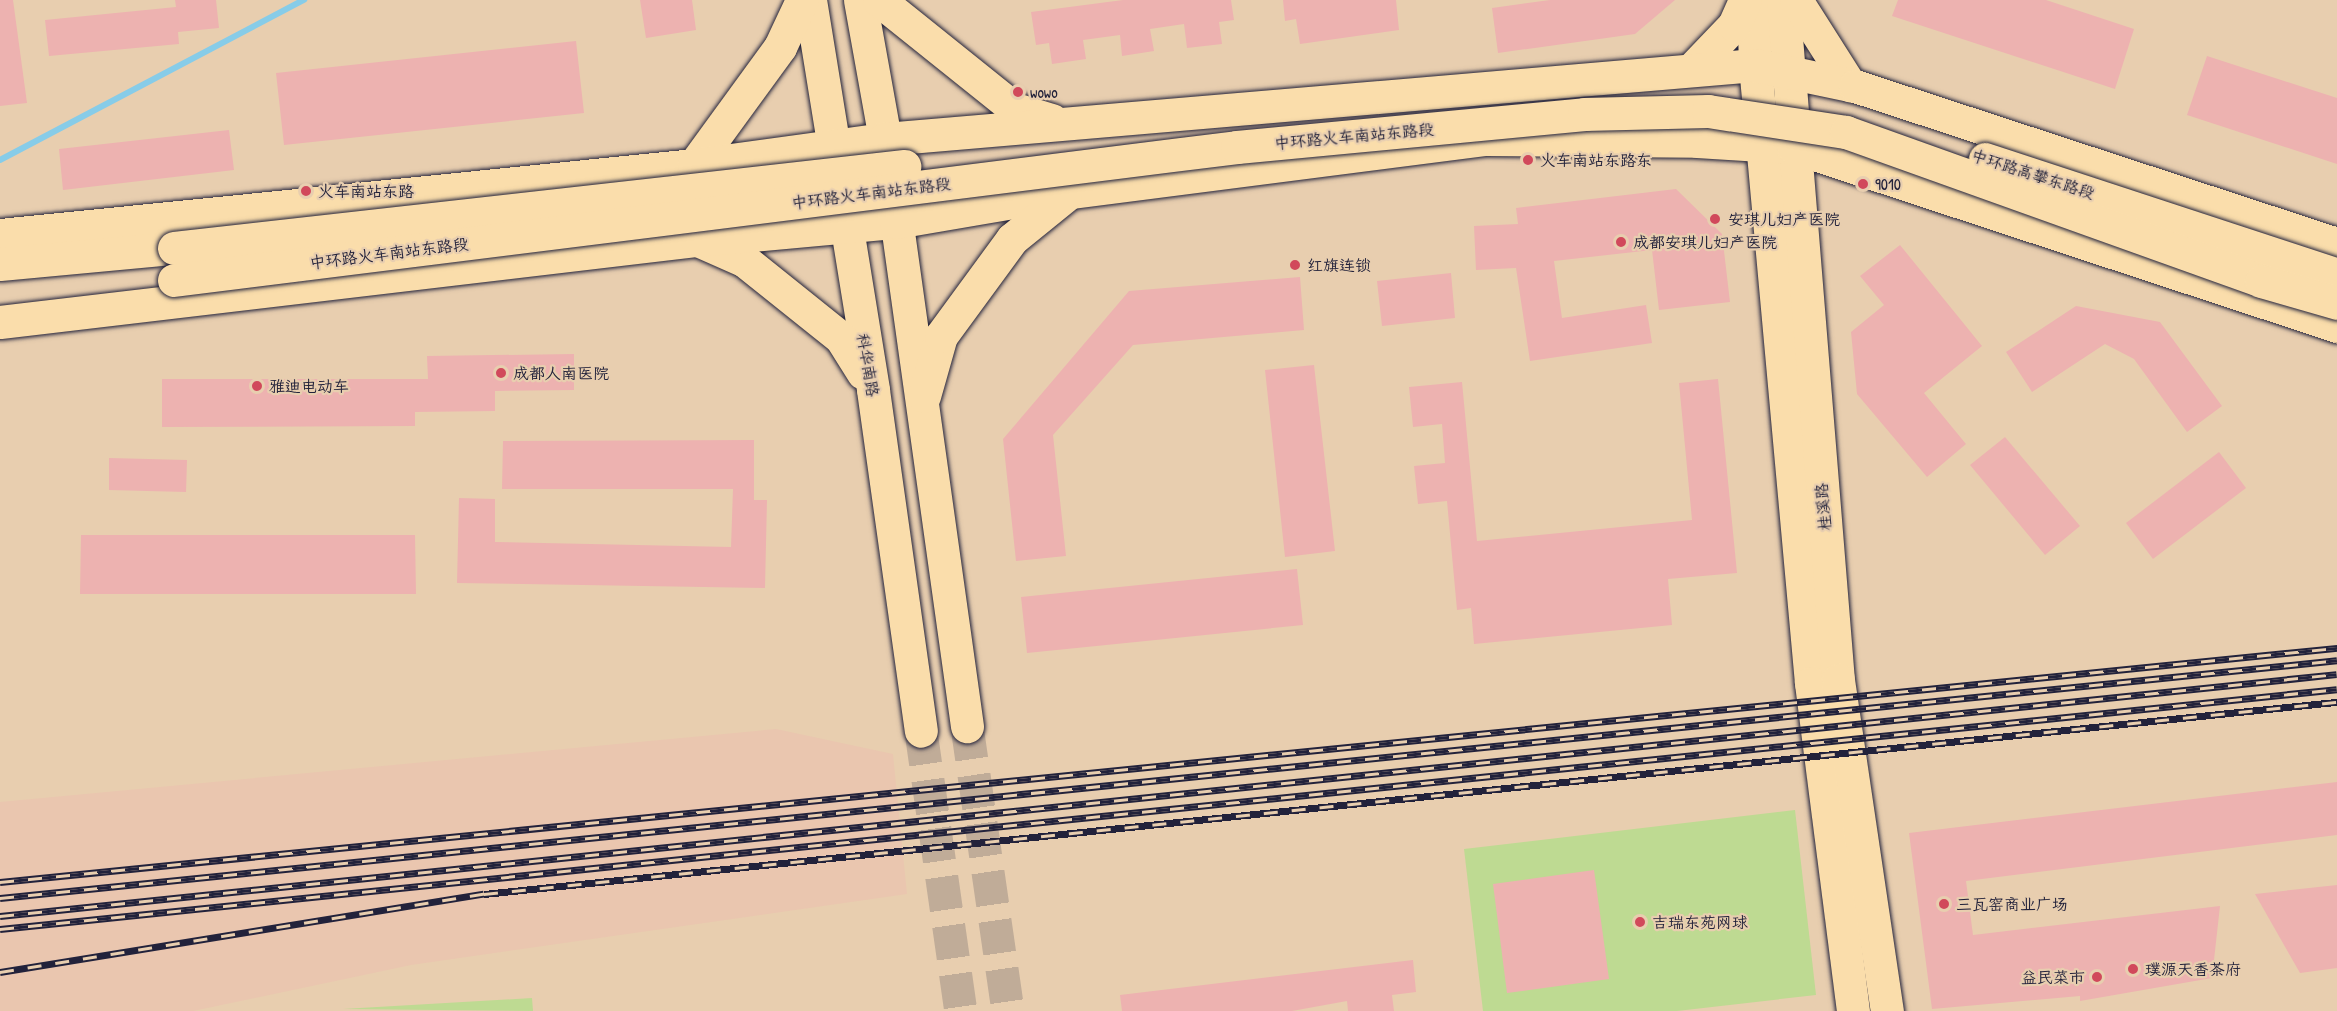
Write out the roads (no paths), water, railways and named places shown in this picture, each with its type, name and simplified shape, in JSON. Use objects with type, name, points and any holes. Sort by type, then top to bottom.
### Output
[{"type":"main road","points":[[694,165],[780,47],[802,0]]},
{"type":"main road","name":"科华南路","points":[[810,0],[843,228],[873,390],[921,731]]},
{"type":"main road","points":[[860,0],[885,139],[920,410],[967,726]]},
{"type":"main road","points":[[879,0],[1014,109],[1062,124]]},
{"type":"main road","points":[[1691,70],[1734,25],[1745,0]]},
{"type":"main road","name":"桂溪路","points":[[1753,0],[1770,68],[1838,680],[1887,1011]]},
{"type":"main road","name":"桂溪路","points":[[1770,68],[1783,0]]},
{"type":"main road","points":[[1796,0],[1850,86]]},
{"type":"main road","points":[[0,235],[694,165],[885,139],[1691,70],[1770,68],[1850,86],[2337,244]]},
{"type":"main road","name":"中环路火车南站东路段","points":[[0,264],[174,248],[1583,92],[1735,102]]},
{"type":"main road","name":"中环路火车南站东路段","points":[[0,301],[1237,147],[1735,102]]},
{"type":"main road","name":"中环路高攀东路段","points":[[1735,102],[1809,102],[2337,275]]},
{"type":"main road","name":"中环路高攀东路段","points":[[1735,102],[1846,132],[2261,281],[2337,303]]},
{"type":"main road","points":[[0,322],[697,240],[896,222],[1071,192],[1487,139],[1777,145],[2337,326]]},
{"type":"main road","name":"桂溪路","points":[[1777,145],[1811,683],[1853,1011]]},
{"type":"main road","points":[[920,410],[941,336],[1012,239],[1071,192]]},
{"type":"main road","points":[[697,240],[745,261],[841,338],[873,390]]},
{"type":"waterway","points":[[0,160],[304,0]]},
{"type":"tunnel","points":[[967,726],[1008,1011]]},
{"type":"tunnel","points":[[921,731],[961,1011]]},
{"type":"railway","points":[[0,882],[2337,648]]},
{"type":"railway","points":[[0,898],[2337,660]]},
{"type":"railway","points":[[0,916],[2337,674]]},
{"type":"railway","points":[[0,929],[2337,689]]},
{"type":"railway","points":[[0,972],[484,894],[2337,702]]},
{"type":"place","name":"wowo","points":[[1018,92]]},
{"type":"place","name":"火车南站东路东","points":[[1528,160]]},
{"type":"place","name":"9010","points":[[1863,184]]},
{"type":"place","name":"火车南站东路","points":[[306,191]]},
{"type":"place","name":"安琪儿妇产医院","points":[[1715,219]]},
{"type":"place","name":"成都安琪儿妇产医院","points":[[1621,242]]},
{"type":"place","name":"红旗连锁","points":[[1295,265]]},
{"type":"place","name":"成都人南医院","points":[[501,373]]},
{"type":"place","name":"雅迪电动车","points":[[257,386]]},
{"type":"place","name":"三瓦窑商业广场","points":[[1944,904]]},
{"type":"place","name":"吉瑞东苑网球","points":[[1640,922]]},
{"type":"place","name":"璞源天香茶府","points":[[2133,969]]},
{"type":"place","name":"益民菜市","points":[[2097,977]]}]
